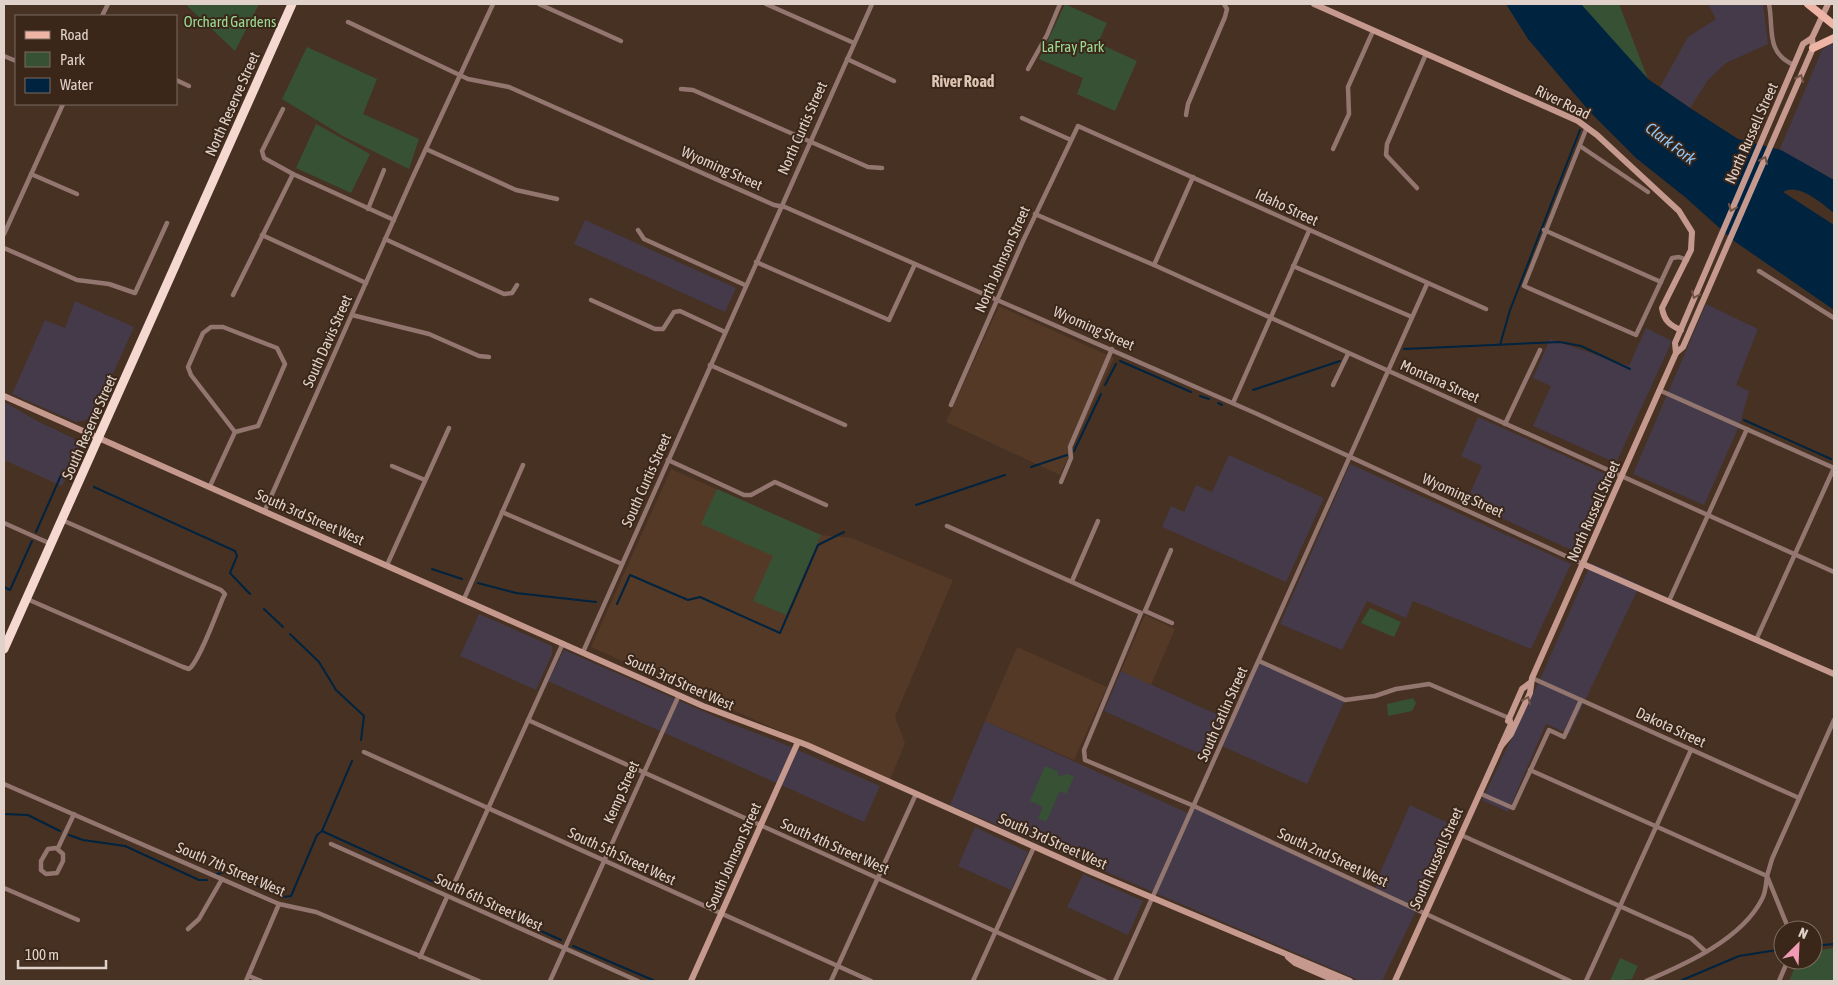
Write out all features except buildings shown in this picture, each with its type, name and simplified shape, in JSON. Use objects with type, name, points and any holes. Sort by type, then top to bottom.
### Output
[{"type":"highway","name":"North Reserve Street","points":[[197,216],[292,4]]},
{"type":"highway","name":"South Reserve Street","points":[[4,649],[197,216]]},
{"type":"main road","name":"River Road","points":[[1314,4],[1578,121],[1587,127],[1679,211],[1692,232],[1691,250],[1664,299],[1662,308],[1668,324],[1681,330]]},
{"type":"main road","points":[[1808,4],[1834,25]]},
{"type":"main road","name":"North Russell Street","points":[[1531,681],[1659,390],[1676,353],[1683,347],[1723,256],[1813,48],[1812,38],[1828,4]]},
{"type":"main road","name":"North Russell Street","points":[[1676,353],[1675,344],[1765,131],[1803,44],[1812,38]]},
{"type":"main road","points":[[1813,48],[1820,43],[1834,38]]},
{"type":"main road","name":"South 3rd Street West","points":[[4,396],[735,720],[798,742],[1151,898],[1350,981]]},
{"type":"main road","name":"Wyoming Street","points":[[1584,564],[1834,674]]},
{"type":"main road","name":"Wyoming Street","points":[[1825,671],[1834,678]]},
{"type":"main road","name":"South Russell Street","points":[[1501,746],[1501,738],[1522,689],[1531,681]]},
{"type":"main road","name":"South Russell Street","points":[[1394,981],[1501,746],[1511,734],[1530,693],[1531,681]]},
{"type":"main road","name":"South Johnson Street","points":[[690,981],[798,742]]},
{"type":"main road","points":[[1288,956],[1295,962],[1336,981]]},
{"type":"street","name":"South Davis Street","points":[[264,510],[411,181],[493,4]]},
{"type":"street","points":[[539,4],[621,41]]},
{"type":"street","points":[[766,4],[854,43]]},
{"type":"street","name":"North Curtis Street","points":[[731,318],[872,4]]},
{"type":"street","points":[[1028,69],[1047,35],[1060,4]]},
{"type":"street","points":[[1186,115],[1188,104],[1225,17],[1227,8],[1224,4]]},
{"type":"street","points":[[1769,4],[1775,50],[1782,60],[1794,65]]},
{"type":"street","name":"Wyoming Street","points":[[348,22],[460,76],[483,83],[509,87],[780,207],[785,207],[997,298],[1233,403],[1584,564]]},
{"type":"street","points":[[1333,149],[1349,114],[1348,87],[1373,31]]},
{"type":"street","points":[[1417,188],[1386,155],[1387,144],[1426,54]]},
{"type":"street","points":[[847,59],[894,81]]},
{"type":"street","points":[[178,81],[190,86]]},
{"type":"street","points":[[682,89],[693,90],[871,168],[882,168]]},
{"type":"street","points":[[4,234],[64,105]]},
{"type":"street","points":[[282,109],[262,151],[264,158],[293,174],[394,220]]},
{"type":"street","points":[[1022,118],[1071,140]]},
{"type":"street","name":"North Johnson Street","points":[[951,405],[997,298],[1078,126]]},
{"type":"street","name":"Idaho Street","points":[[1078,126],[1427,284],[1486,308]]},
{"type":"street","points":[[1587,127],[1544,230],[1524,286],[1636,335],[1672,258],[1679,257],[1687,260]]},
{"type":"street","points":[[1580,146],[1648,192]]},
{"type":"street","points":[[426,149],[516,190],[557,199]]},
{"type":"street","points":[[368,209],[384,170]]},
{"type":"street","points":[[31,174],[77,194]]},
{"type":"street","points":[[233,295],[293,174]]},
{"type":"street","points":[[1154,265],[1193,177]]},
{"type":"street","name":"Montana Street","points":[[1036,214],[1154,265],[1834,572]]},
{"type":"street","points":[[4,248],[77,280],[110,284],[135,293],[166,223]]},
{"type":"street","points":[[638,230],[644,240],[746,285]]},
{"type":"street","points":[[1544,230],[1661,282]]},
{"type":"street","points":[[1233,403],[1309,231]]},
{"type":"street","points":[[262,235],[366,283]]},
{"type":"street","points":[[386,239],[504,294],[512,293],[518,285]]},
{"type":"street","points":[[756,262],[889,320],[915,264]]},
{"type":"street","points":[[1293,266],[1412,317]]},
{"type":"street","points":[[1759,271],[1834,318]]},
{"type":"street","name":"South Catlin Street","points":[[1115,981],[1427,284]]},
{"type":"street","points":[[591,300],[656,329],[662,329],[674,312],[680,311],[725,332]]},
{"type":"street","points":[[352,315],[429,334],[479,356],[489,357]]},
{"type":"street","name":"South Curtis Street","points":[[584,652],[731,318]]},
{"type":"street","points":[[212,327],[223,327],[277,348],[285,364],[258,426],[235,432],[191,375],[188,367],[203,333],[212,327]]},
{"type":"street","points":[[1061,482],[1071,458],[1070,447],[1112,349]]},
{"type":"street","points":[[1505,424],[1540,350]]},
{"type":"street","points":[[1333,385],[1348,354]]},
{"type":"street","points":[[710,365],[845,425]]},
{"type":"street","points":[[1659,390],[1834,468],[1756,640]]},
{"type":"street","points":[[387,565],[449,428]]},
{"type":"street","points":[[1669,601],[1746,429]]},
{"type":"street","points":[[210,486],[235,432]]},
{"type":"street","points":[[668,460],[744,495],[751,495],[775,482],[826,505]]},
{"type":"street","points":[[392,466],[425,480]]},
{"type":"street","points":[[464,599],[523,466]]},
{"type":"street","points":[[502,512],[622,564]]},
{"type":"street","points":[[26,599],[189,669],[199,653],[225,594],[62,520]]},
{"type":"street","points":[[1072,581],[1098,521]]},
{"type":"street","points":[[4,523],[51,544]]},
{"type":"street","points":[[947,526],[1172,623]]},
{"type":"street","points":[[1143,612],[1171,550]]},
{"type":"street","name":"South 2nd Street West","points":[[1143,612],[1084,750],[1084,758],[1194,806],[1570,981]]},
{"type":"street","points":[[454,884],[564,643]]},
{"type":"street","points":[[1259,661],[1345,700],[1429,684],[1509,718]]},
{"type":"street","name":"Dakota Street","points":[[1531,681],[1581,700],[1799,798]]},
{"type":"street","name":"Kemp Street","points":[[550,981],[679,695]]},
{"type":"street","points":[[1480,794],[1513,808],[1549,730],[1564,738],[1581,700]]},
{"type":"street","name":"South 4th Street West","points":[[528,720],[1105,981]]},
{"type":"street","points":[[1646,981],[1677,968],[1705,951],[1734,933],[1750,917],[1762,899],[1772,858],[1834,720]]},
{"type":"street","points":[[1586,981],[1622,906],[1691,750]]},
{"type":"street","name":"South 5th Street West","points":[[364,752],[871,981]]},
{"type":"street","points":[[1530,770],[1767,876],[1785,920]]},
{"type":"street","name":"South 7th Street West","points":[[4,784],[279,904],[316,912],[420,956],[468,979],[479,981]]},
{"type":"street","points":[[832,981],[916,794]]},
{"type":"street","points":[[58,848],[74,814]]},
{"type":"street","points":[[1461,835],[1691,938],[1705,951]]},
{"type":"street","name":"South 6th Street West","points":[[331,844],[564,950],[638,981]]},
{"type":"street","points":[[973,981],[1034,846]]},
{"type":"street","points":[[51,848],[58,848],[64,856],[60,870],[53,875],[46,874],[40,867],[44,853],[51,848]]},
{"type":"street","points":[[188,929],[199,919],[222,879]]},
{"type":"street","points":[[4,888],[78,920]]},
{"type":"street","points":[[420,956],[447,897]]},
{"type":"street","points":[[246,981],[279,904]]},
{"type":"street","points":[[249,976],[261,981]]},
{"type":"shaded area","points":[[1708,4],[1763,4],[1768,44],[1726,63],[1708,80],[1690,108],[1660,87],[1688,37],[1716,19]]},
{"type":"shaded area","points":[[1834,42],[1834,180],[1779,151],[1822,50]]},
{"type":"shaded area","points":[[585,220],[736,288],[725,312],[574,244]]},
{"type":"shaded area","points":[[75,301],[134,327],[98,407],[87,420],[76,422],[12,394],[45,320],[65,328]]},
{"type":"shaded area","points":[[1706,304],[1758,329],[1736,385],[1749,391],[1740,424],[1704,505],[1633,474]]},
{"type":"shaded area","points":[[999,306],[1114,358],[1060,475],[946,422]]},
{"type":"shaded area","points":[[1646,328],[1672,341],[1616,463],[1533,426],[1551,386],[1533,378],[1550,339],[1629,366]]},
{"type":"shaded area","points":[[4,402],[37,421],[73,438],[77,443],[79,451],[62,486],[4,460]]},
{"type":"shaded area","points":[[1478,417],[1612,477],[1578,553],[1466,502],[1482,466],[1461,456]]},
{"type":"shaded area","points":[[1229,455],[1324,498],[1286,582],[1162,527],[1171,506],[1184,512],[1196,485],[1212,492]]},
{"type":"shaded area","points":[[1350,464],[1571,564],[1531,649],[1413,601],[1406,618],[1367,601],[1342,650],[1280,624]]},
{"type":"shaded area","points":[[671,469],[821,535],[852,538],[953,580],[895,717],[905,743],[890,780],[591,647]]},
{"type":"shaded area","points":[[1591,563],[1640,585],[1569,734],[1546,724],[1508,812],[1482,800],[1542,675]]},
{"type":"shaded area","points":[[479,614],[552,646],[552,654],[536,690],[460,656]]},
{"type":"shaded area","points":[[1145,615],[1175,629],[1151,685],[1121,671]]},
{"type":"shaded area","points":[[1017,647],[1107,687],[1074,760],[985,721]]},
{"type":"shaded area","points":[[564,650],[732,724],[784,744],[880,786],[864,822],[548,681]]},
{"type":"shaded area","points":[[1259,661],[1345,700],[1307,784],[1222,746]]},
{"type":"shaded area","points":[[1121,671],[1225,718],[1207,757],[1104,711]]},
{"type":"shaded area","points":[[985,721],[1190,814],[1194,806],[1375,890],[1378,877],[1410,805],[1457,827],[1382,981],[1361,981],[950,805]]},
{"type":"shaded area","points":[[975,827],[1028,852],[1011,890],[958,866]]},
{"type":"shaded area","points":[[1083,874],[1143,901],[1128,935],[1067,907]]},
{"type":"green space","name":"Orchard Gardens","points":[[185,4],[259,4],[235,51]]},
{"type":"green space","name":"LaFray Park","points":[[1065,4],[1107,23],[1098,43],[1137,61],[1115,111],[1077,94],[1083,78],[1039,59]]},
{"type":"green space","points":[[1581,4],[1619,4],[1648,79],[1582,7]]},
{"type":"green space","points":[[307,47],[377,79],[363,114],[419,139],[409,169],[343,136],[282,99]]},
{"type":"green space","points":[[316,124],[370,154],[351,193],[296,168]]},
{"type":"green space","points":[[717,489],[821,535],[786,615],[753,601],[773,556],[701,524]]},
{"type":"green space","points":[[1370,608],[1401,622],[1394,637],[1361,623]]},
{"type":"green space","points":[[1413,698],[1416,703],[1412,711],[1388,716],[1387,704]]},
{"type":"green space","points":[[1045,766],[1057,771],[1059,776],[1068,774],[1074,777],[1066,794],[1060,791],[1046,822],[1038,818],[1043,807],[1030,801]]},
{"type":"green space","points":[[1834,948],[1834,981],[1789,981],[1794,970],[1823,970],[1823,950]]},
{"type":"green space","points":[[1620,958],[1638,966],[1632,979],[1610,981]]},
{"type":"water","name":"Clark Fork","points":[[1506,4],[1581,4],[1648,79],[1738,139],[1781,150],[1834,180],[1834,213],[1803,192],[1789,190],[1783,192],[1834,225],[1834,310],[1734,241],[1685,197],[1636,158],[1590,112],[1528,39]]},
{"type":"waterway","points":[[1500,345],[1510,310],[1580,130]]},
{"type":"waterway","points":[[1404,349],[1560,342],[1581,346],[1630,369]]},
{"type":"waterway","points":[[1120,361],[1191,392]]},
{"type":"waterway","points":[[1253,390],[1340,361]]},
{"type":"waterway","points":[[1105,385],[1116,364]]},
{"type":"waterway","points":[[1074,451],[1101,394]]},
{"type":"waterway","points":[[1200,396],[1209,399]]},
{"type":"waterway","points":[[1218,403],[1222,405]]},
{"type":"waterway","points":[[1744,420],[1831,459]]},
{"type":"waterway","points":[[1031,467],[1067,455]]},
{"type":"waterway","points":[[36,532],[62,473]]},
{"type":"waterway","points":[[916,505],[1005,475]]},
{"type":"waterway","points":[[94,487],[235,551],[237,556],[230,573],[250,594]]},
{"type":"waterway","points":[[617,604],[630,575],[688,600],[700,597],[780,633],[818,545],[844,532]]},
{"type":"waterway","points":[[4,587],[10,590],[32,541]]},
{"type":"waterway","points":[[432,569],[462,579]]},
{"type":"waterway","points":[[478,583],[516,593],[596,602]]},
{"type":"waterway","points":[[264,609],[283,627]]},
{"type":"waterway","points":[[290,634],[319,662],[336,690],[364,716],[361,740]]},
{"type":"waterway","points":[[322,831],[352,761]]},
{"type":"waterway","points":[[4,814],[28,815],[60,831]]},
{"type":"waterway","points":[[217,874],[225,872],[282,897],[291,896],[317,835],[322,831],[561,940]]},
{"type":"waterway","points":[[69,835],[83,840],[125,846],[199,880],[207,880]]},
{"type":"waterway","points":[[1823,945],[1834,944]]},
{"type":"waterway","points":[[573,946],[655,981]]},
{"type":"waterway","points":[[1680,981],[1739,956],[1773,951]]},
{"type":"district","name":"River Road","points":[[963,81]]}]
